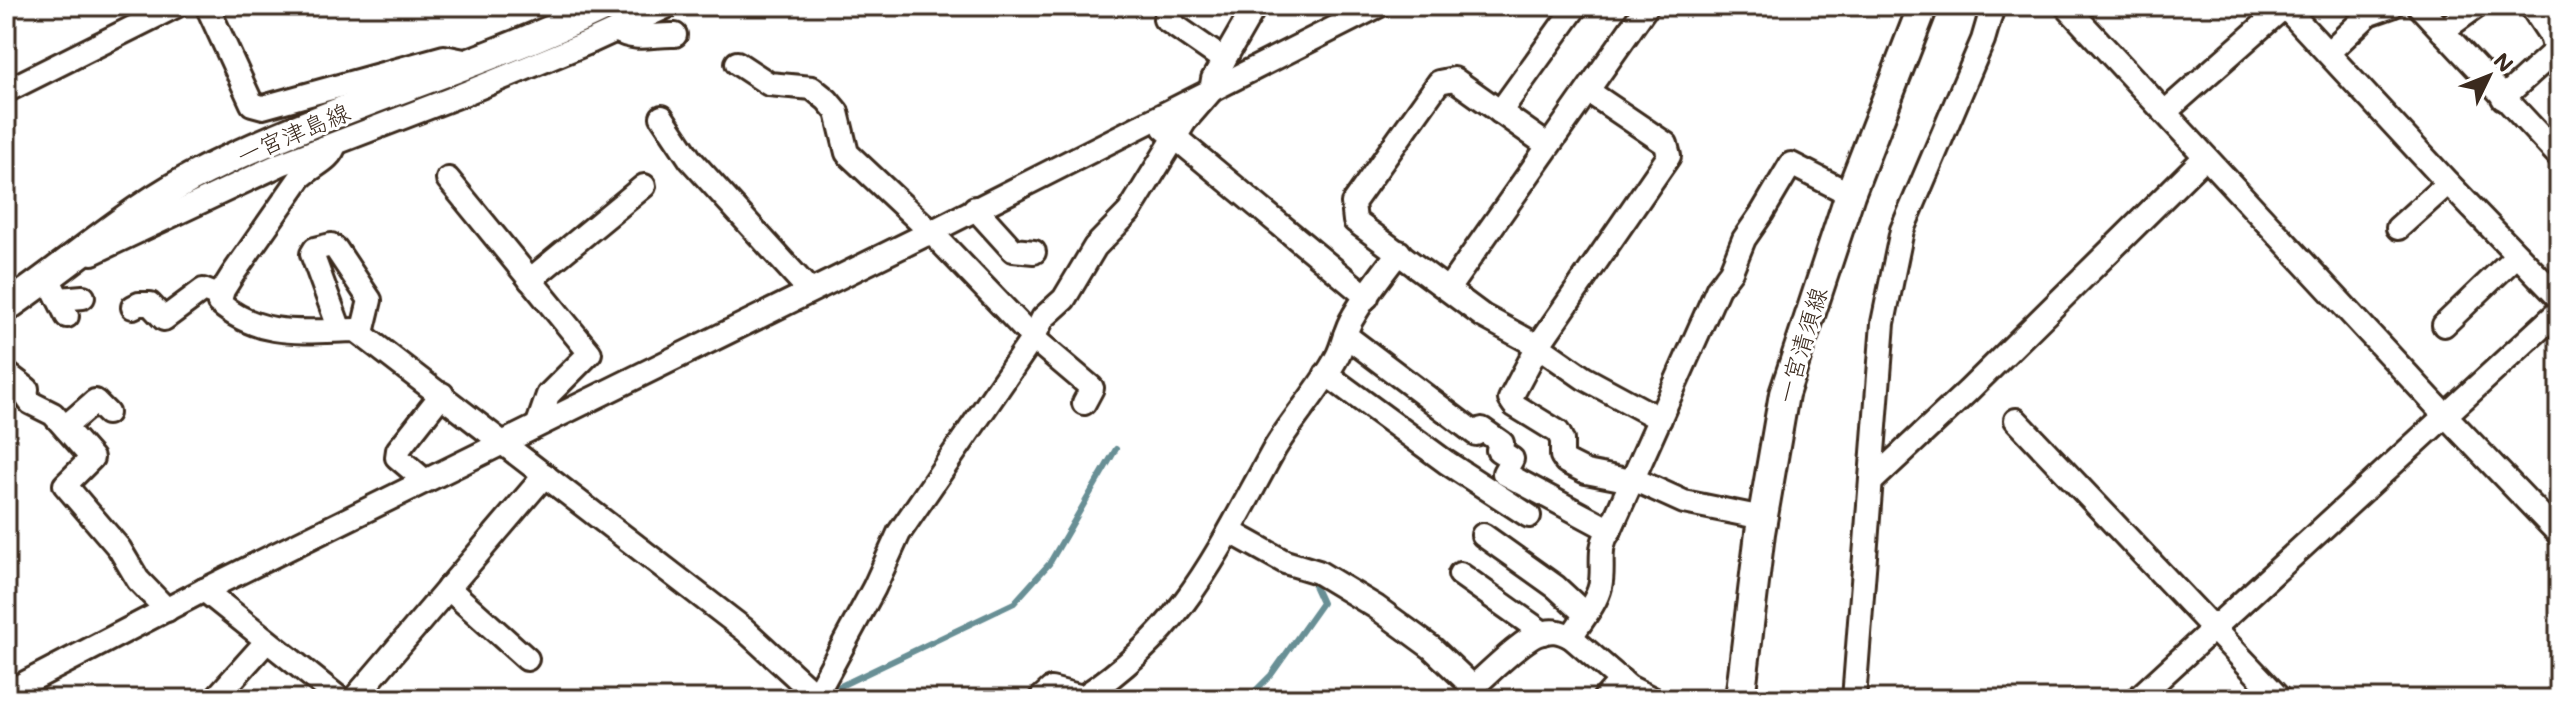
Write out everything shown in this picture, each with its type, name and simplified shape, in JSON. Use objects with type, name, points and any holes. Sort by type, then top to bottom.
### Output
[{"type":"main road","name":"一宮清須線","points":[[1740,699],[1763,518],[1784,394],[1850,194],[1923,6]]},
{"type":"main road","name":"一宮津島線","points":[[6,307],[61,289],[120,221],[156,196],[207,169],[296,130],[469,62],[610,18]]},
{"type":"street","points":[[6,91],[176,6]]},
{"type":"street","points":[[207,6],[252,104],[263,107],[444,57],[469,62]]},
{"type":"street","points":[[61,289],[281,164],[335,144],[610,18],[668,6]]},
{"type":"street","points":[[351,332],[377,296],[331,245],[315,249],[312,254],[351,332],[504,441],[745,630],[818,697],[899,533],[1033,338],[1043,318],[1064,299],[1095,247],[1129,212],[1185,121],[1211,91],[1213,79],[1255,6]]},
{"type":"street","points":[[19,693],[204,590],[931,232],[1378,6]]},
{"type":"street","points":[[1500,112],[1576,6]]},
{"type":"street","points":[[1448,289],[1647,6]]},
{"type":"street","points":[[1854,699],[1883,323],[1902,230],[1983,40],[1993,6]]},
{"type":"street","points":[[2066,6],[2559,534]]},
{"type":"street","points":[[2165,112],[2285,6],[2559,298]]},
{"type":"street","points":[[2329,52],[2369,14],[2392,6]]},
{"type":"street","points":[[2419,6],[2559,156]]},
{"type":"street","points":[[2442,31],[2477,6]]},
{"type":"street","points":[[2503,98],[2555,51],[2556,44],[2531,6]]},
{"type":"street","points":[[610,18],[627,36],[675,35]]},
{"type":"street","points":[[1165,19],[1224,60]]},
{"type":"street","points":[[737,63],[769,84],[812,88],[827,100],[837,112],[847,153],[931,232],[1033,338],[1092,388],[1084,403]]},
{"type":"street","points":[[1547,145],[1454,79],[1439,82],[1353,203],[1355,221],[1483,316],[1538,346],[1584,378],[1660,419]]},
{"type":"street","points":[[1588,91],[1666,144],[1669,156],[1538,346],[1510,399],[1514,405],[1558,432],[1566,462],[1586,472],[1631,480],[1684,502],[1763,518]]},
{"type":"street","points":[[662,117],[690,159],[809,290]]},
{"type":"street","points":[[1154,120],[1367,297]]},
{"type":"street","points":[[335,144],[334,151],[300,178],[233,274],[219,303],[244,331],[351,332]]},
{"type":"street","points":[[1873,480],[1968,391],[2205,157]]},
{"type":"street","points":[[1571,637],[1600,588],[1605,536],[1718,288],[1731,271],[1744,239],[1791,164],[1850,194]]},
{"type":"street","points":[[448,179],[590,353],[548,395],[538,424]]},
{"type":"street","points":[[2398,228],[2448,183]]},
{"type":"street","points":[[530,280],[644,186]]},
{"type":"street","points":[[975,208],[1013,250],[1034,252]]},
{"type":"street","points":[[1040,699],[1051,689],[1083,697],[1110,679],[1143,652],[1196,588],[1231,532],[1277,445],[1338,356],[1351,319],[1399,252]]},
{"type":"street","points":[[2444,325],[2517,255]]},
{"type":"street","points":[[61,289],[83,297]]},
{"type":"street","points":[[133,307],[150,304],[164,319],[203,290],[221,297]]},
{"type":"street","points":[[2137,699],[2559,311]]},
{"type":"street","points":[[1345,335],[1476,434],[1482,429],[1502,443],[1498,450],[1512,459],[1504,473],[1610,530]]},
{"type":"street","points":[[6,373],[27,389],[26,396],[31,403],[53,414],[92,458],[65,485],[119,548],[138,580],[167,610]]},
{"type":"street","points":[[1326,374],[1446,462],[1529,516]]},
{"type":"street","points":[[424,480],[397,457],[398,450],[442,394]]},
{"type":"street","points":[[65,427],[95,401],[107,413]]},
{"type":"street","points":[[2016,420],[2280,699]]},
{"type":"street","points":[[354,699],[545,475]]},
{"type":"street","points":[[1231,532],[1285,562],[1318,572],[1376,607],[1432,648],[1475,693],[1537,634],[1561,632],[1571,637],[1629,687],[1653,699]]},
{"type":"street","points":[[1483,535],[1556,587],[1585,614]]},
{"type":"street","points":[[1460,574],[1543,633]]},
{"type":"street","points":[[448,588],[527,659]]},
{"type":"street","points":[[204,590],[340,699]]},
{"type":"street","points":[[215,699],[266,642]]},
{"type":"street","points":[[1604,699],[1621,680]]},
{"type":"waterway","points":[[828,692],[1014,603],[1049,564],[1116,449]]},
{"type":"waterway","points":[[1247,699],[1271,675],[1322,603],[1312,581]]}]
